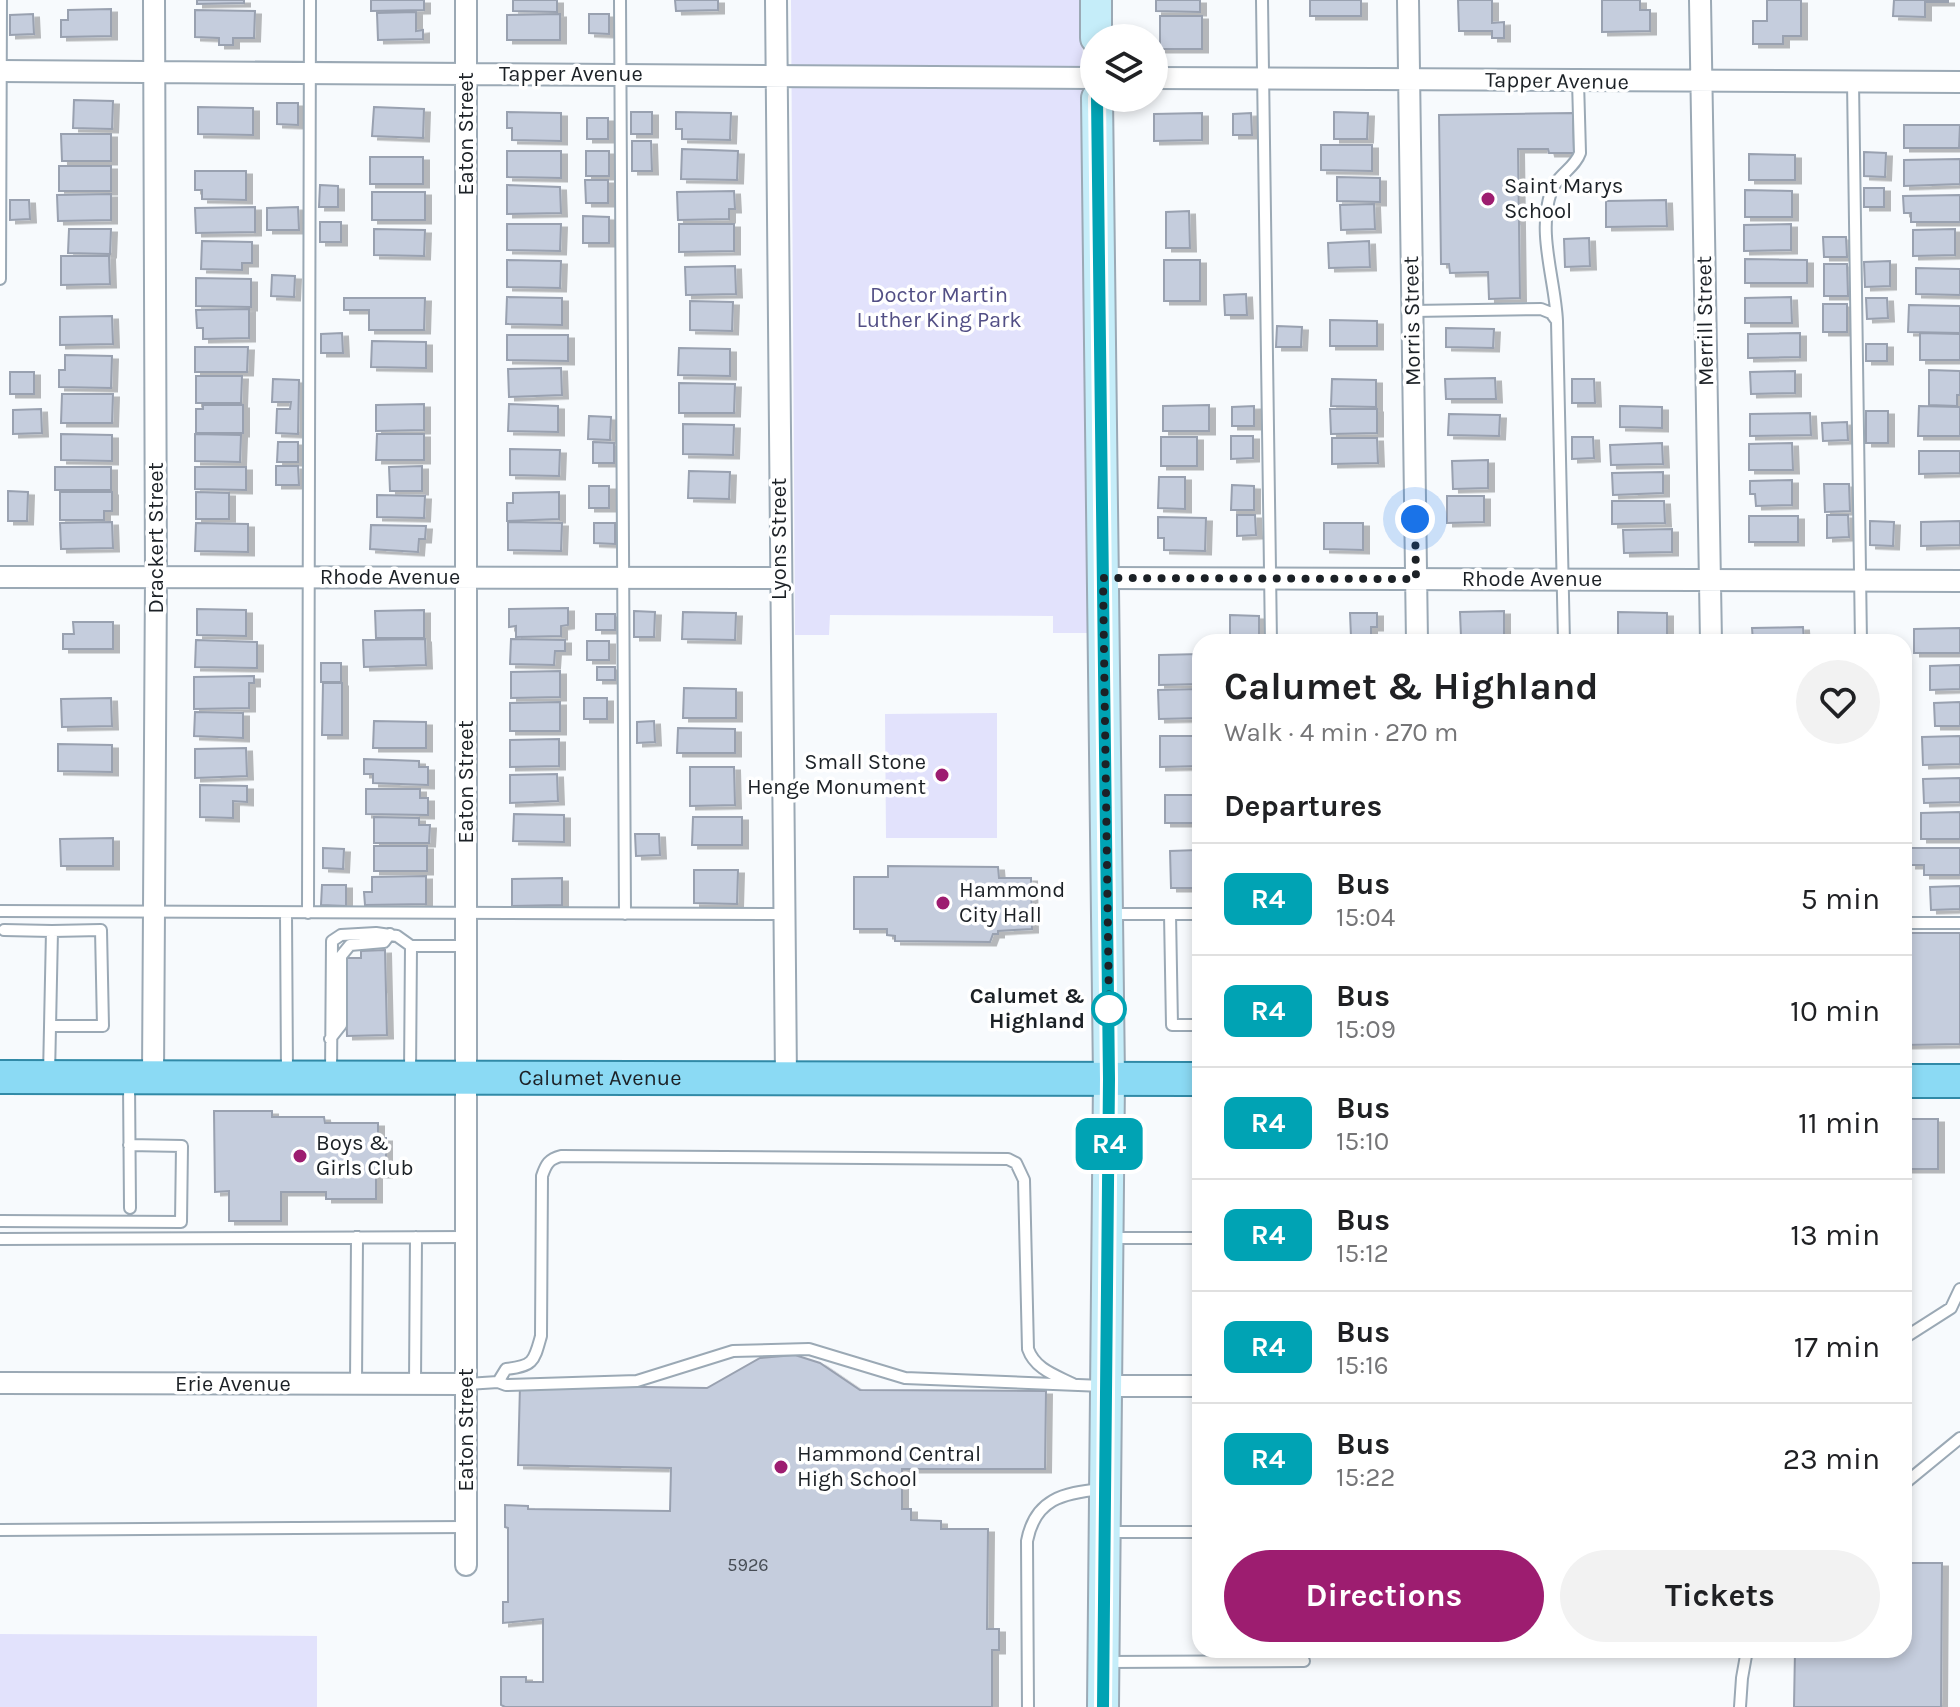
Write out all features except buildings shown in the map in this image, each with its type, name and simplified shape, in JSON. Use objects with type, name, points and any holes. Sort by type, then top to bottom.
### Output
[{"type":"main road","name":"Calumet Avenue","points":[[0,1077],[1192,1079]]},
{"type":"main road","points":[[1912,1081],[1960,1081]]},
{"type":"street","name":"Drackert Street","points":[[141,1077],[154,912],[154,0]]},
{"type":"street","name":"Eaton Street","points":[[466,0],[466,1565]]},
{"type":"street","name":"Lyons Street","points":[[776,0],[786,1078]]},
{"type":"street","points":[[1096,0],[1096,24]]},
{"type":"street","name":"Morris Street","points":[[1408,0],[1417,634]]},
{"type":"street","name":"Merrill Street","points":[[1700,0],[1711,634]]},
{"type":"street","name":"Tapper Avenue","points":[[0,71],[1080,78]]},
{"type":"street","name":"Tapper Avenue","points":[[1168,78],[1960,82]]},
{"type":"street","points":[[1097,112],[1109,1079],[1103,1707]]},
{"type":"street","name":"Rhode Avenue","points":[[0,577],[780,578]]},
{"type":"street","name":"Rhode Avenue","points":[[1103,578],[1960,581]]},
{"type":"street","name":"Erie Avenue","points":[[0,1383],[467,1384]]},
{"type":"street","points":[[1106,1386],[1192,1386]]},
{"type":"lane","points":[[0,279],[1,0]]},
{"type":"lane","points":[[308,913],[310,0]]},
{"type":"lane","points":[[620,0],[625,914]]},
{"type":"lane","points":[[1262,0],[1271,634]]},
{"type":"lane","points":[[1564,634],[1557,321],[1547,249],[1547,213],[1555,183],[1578,160],[1580,153],[1578,81]]},
{"type":"lane","points":[[1853,82],[1861,634]]},
{"type":"lane","points":[[1412,311],[1541,309],[1551,313],[1557,321]]},
{"type":"lane","points":[[0,911],[784,914]]},
{"type":"lane","points":[[286,913],[287,1077]]},
{"type":"lane","points":[[1107,914],[1192,914]]},
{"type":"lane","points":[[1170,914],[1172,1025],[1192,1025]]},
{"type":"lane","points":[[1912,923],[1960,923]]},
{"type":"lane","points":[[4,930],[101,930],[103,1026],[50,1026]]},
{"type":"lane","points":[[49,1077],[52,931]]},
{"type":"lane","points":[[331,1077],[332,941],[341,935],[390,934],[411,946],[467,946]]},
{"type":"lane","points":[[410,1077],[411,946]]},
{"type":"lane","points":[[130,1208],[129,1145],[141,1077]]},
{"type":"lane","points":[[0,1221],[181,1222],[182,1146],[129,1145]]},
{"type":"lane","points":[[498,1382],[506,1369],[526,1367],[535,1358],[541,1336],[542,1176],[545,1166],[561,1156],[1008,1159],[1016,1163],[1024,1180],[1028,1349],[1040,1367],[1073,1384]]},
{"type":"lane","points":[[356,1384],[357,1237]]},
{"type":"lane","points":[[415,1384],[416,1237]]},
{"type":"lane","points":[[0,1239],[467,1237]]},
{"type":"lane","points":[[1108,1238],[1192,1238]]},
{"type":"lane","points":[[1912,1333],[1951,1308],[1960,1289]]},
{"type":"lane","points":[[467,1384],[637,1381],[733,1351],[809,1349],[905,1378],[1106,1386]]},
{"type":"lane","points":[[1912,1477],[1960,1438]]},
{"type":"lane","points":[[1028,1707],[1027,1541],[1030,1526],[1038,1513],[1054,1499],[1075,1492],[1105,1488]]},
{"type":"lane","points":[[0,1530],[466,1527]]},
{"type":"lane","points":[[1105,1532],[1192,1532]]},
{"type":"lane","points":[[1740,1707],[1746,1658]]},
{"type":"lane","points":[[1104,1662],[1304,1661]]},
{"type":"green space","name":"Doctor Martin Luther King Park","points":[[791,0],[1082,0],[1080,112],[1083,112],[1090,633],[1053,633],[1053,616],[830,615],[829,635],[795,635]]},
{"type":"green space","points":[[997,713],[997,838],[886,838],[885,714]]},
{"type":"green space","points":[[0,1634],[317,1636],[317,1707],[0,1707]]},
{"type":"bus line","name":"R4","points":[[1097,112],[1109,1079],[1103,1707]]},
{"type":"place","name":"Saint Marys School","points":[[1488,199]]},
{"type":"place","name":"Small Stone Henge Monument","points":[[942,775]]},
{"type":"place","name":"Hammond City Hall","points":[[943,903]]},
{"type":"place","name":"Calumet & Highland","points":[[1109,1009]]},
{"type":"place","name":"Boys & Girls Club","points":[[300,1156]]},
{"type":"place","name":"Hammond Central High School","points":[[781,1467]]},
{"type":"route","points":[[1109,1009],[1103,578],[1416,579],[1415,519]]}]
